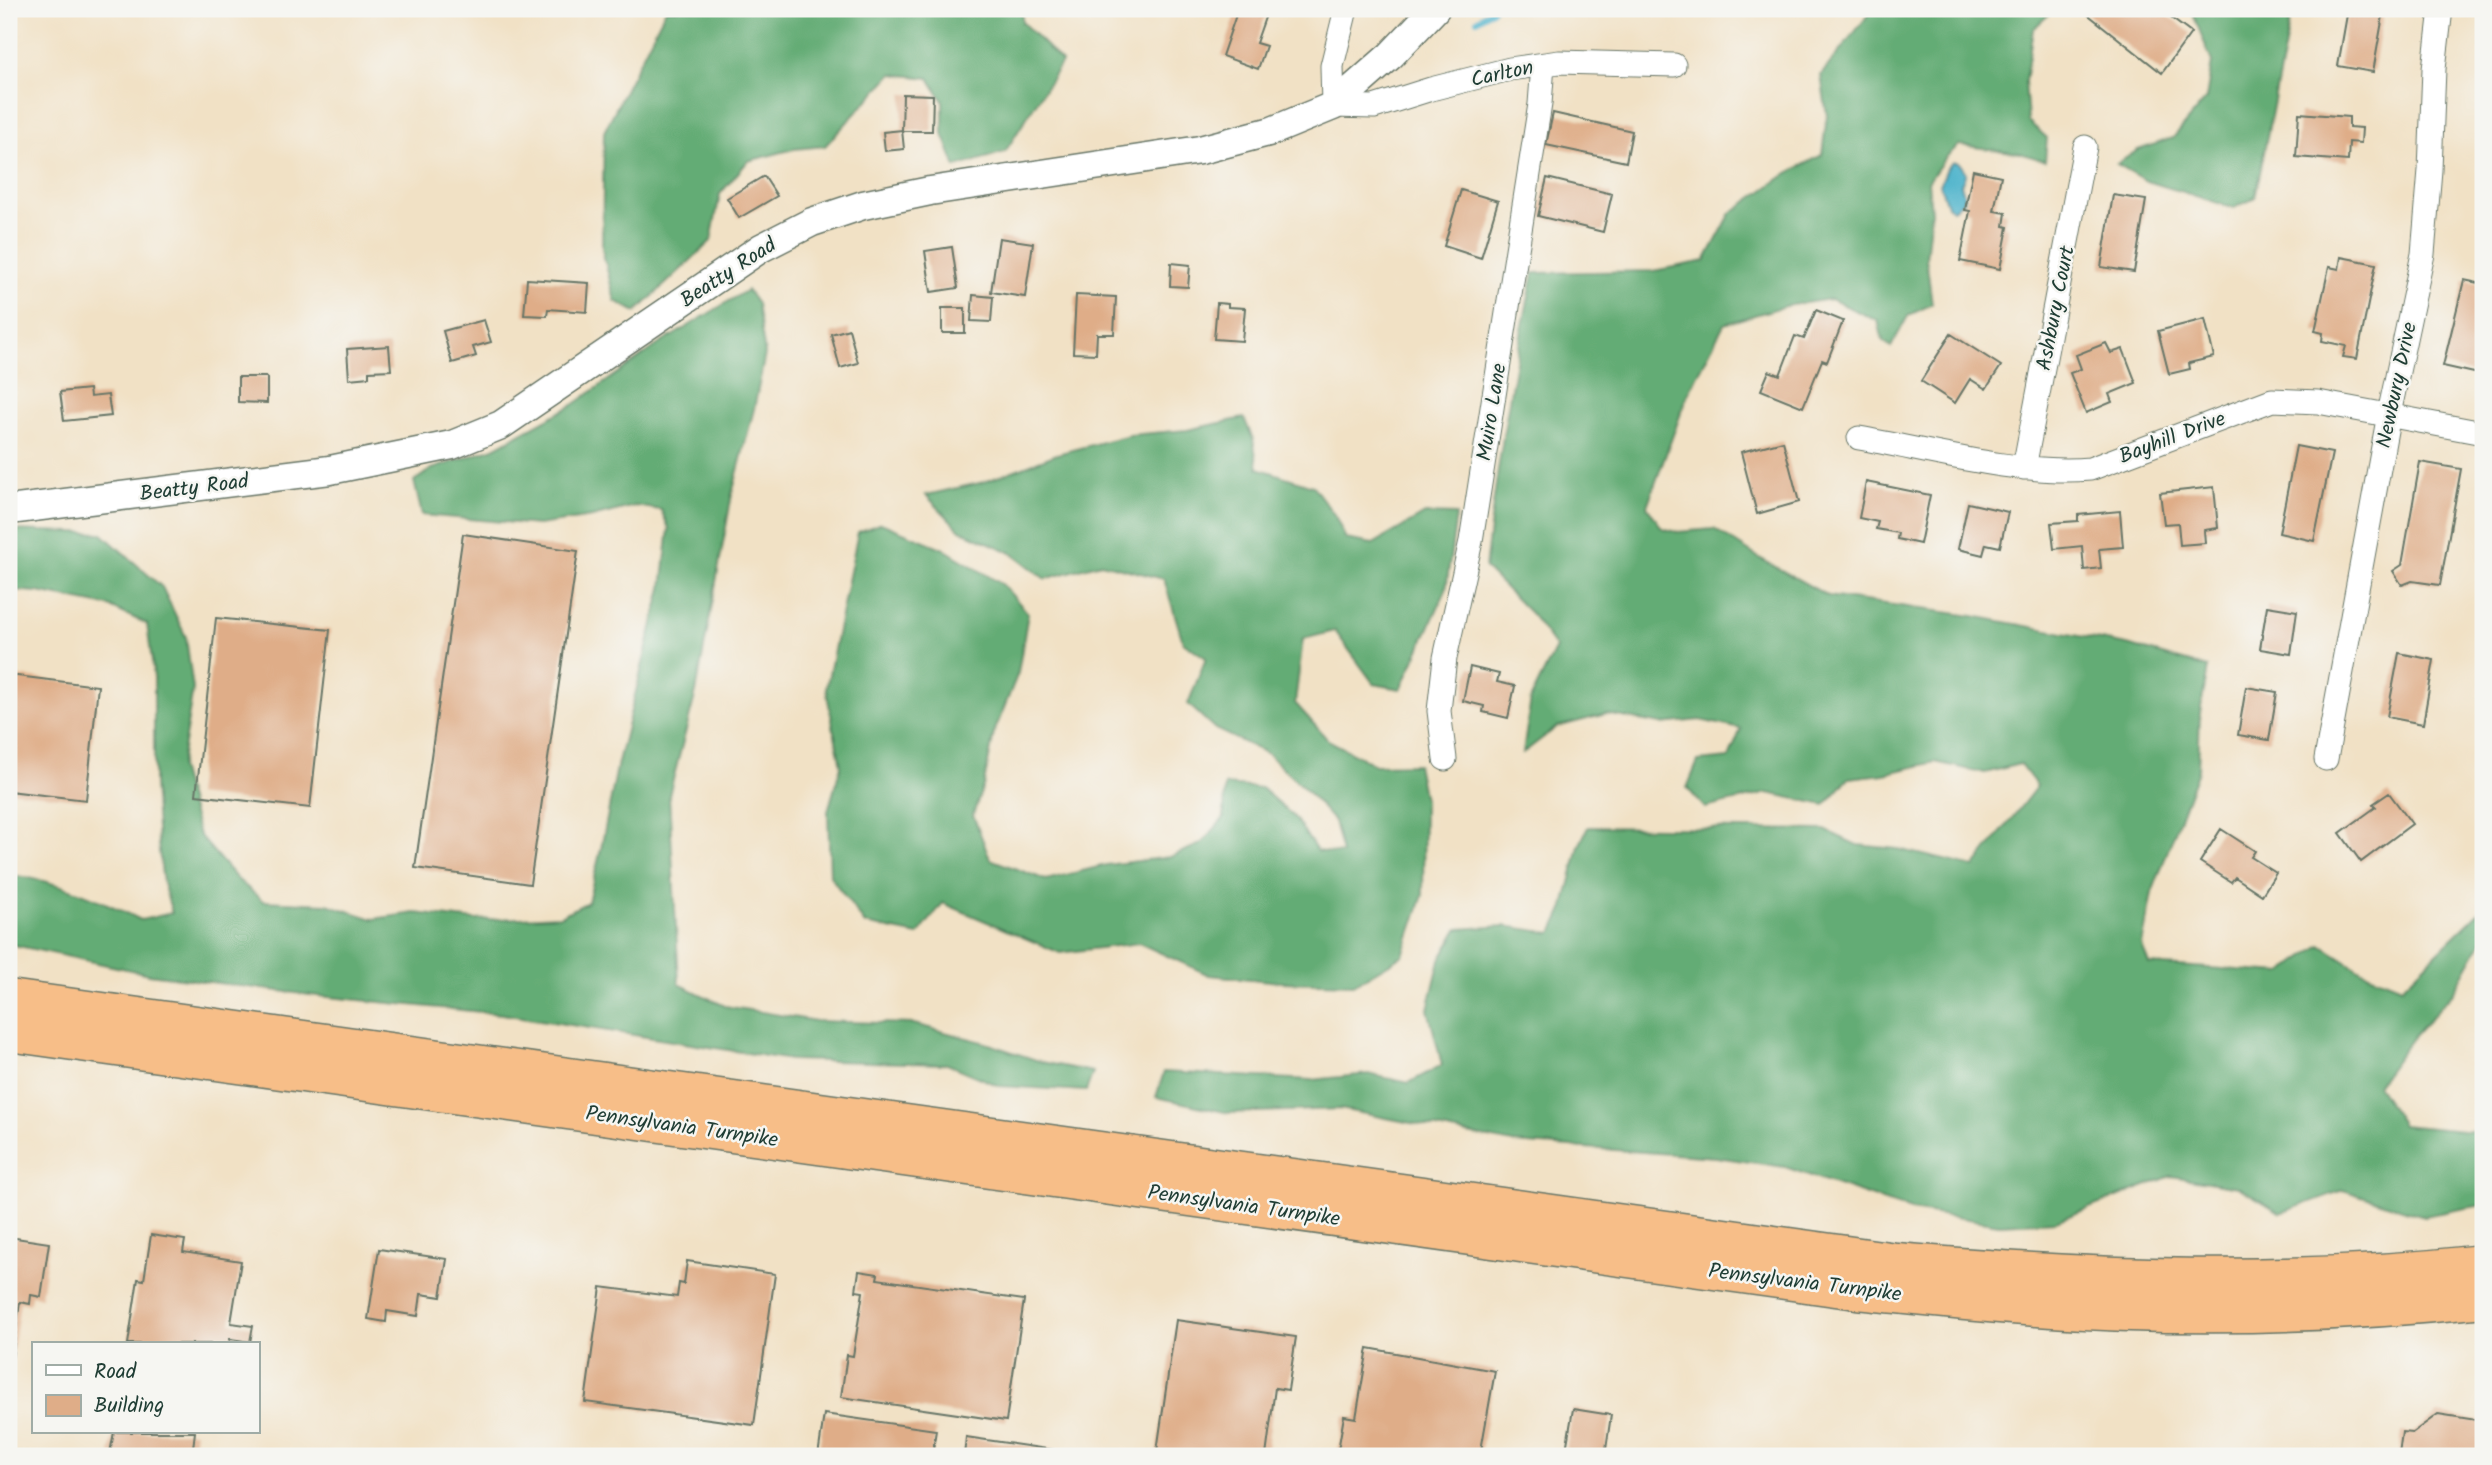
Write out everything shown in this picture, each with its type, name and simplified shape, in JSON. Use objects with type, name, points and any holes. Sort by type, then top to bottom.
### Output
[{"type":"highway","name":"Pennsylvania Turnpike","points":[[9,999],[1896,1262],[2101,1276],[2221,1279],[2338,1276],[2483,1264]]},
{"type":"highway","name":"Pennsylvania Turnpike","points":[[9,1032],[1869,1292],[2039,1307],[2177,1312],[2326,1310],[2483,1298]]},
{"type":"street","points":[[1333,106],[1332,66],[1346,9]]},
{"type":"street","name":"Beatty Road","points":[[9,510],[330,470],[452,445],[500,425],[761,248],[812,222],[863,205],[930,191],[1200,150],[1272,131],[1333,106],[1391,55],[1435,9]]},
{"type":"street","name":"Newbury Drive","points":[[2326,759],[2389,414],[2423,254],[2434,69],[2441,9]]},
{"type":"street","name":"Carlton","points":[[1333,106],[1374,107],[1510,69],[1559,62],[1674,65]]},
{"type":"street","name":"Muiro Lane","points":[[1445,759],[1439,711],[1445,658],[1471,541],[1540,104],[1543,65]]},
{"type":"street","name":"Ashbury Court","points":[[2024,468],[2085,147]]},
{"type":"street","name":"Bayhill Drive","points":[[1859,438],[2024,468],[2064,471],[2090,469],[2272,400],[2318,401],[2483,433]]},
{"type":"green space","points":[[666,9],[1022,9],[1022,22],[1062,62],[1005,152],[956,167],[943,134],[943,101],[929,78],[892,74],[825,146],[794,149],[748,161],[720,194],[711,241],[636,312],[615,301],[602,249],[604,132]]},
{"type":"green space","points":[[1873,9],[2055,9],[2033,29],[2025,81],[2028,121],[2047,138],[2045,161],[2020,153],[1959,145],[1945,158],[1928,182],[1931,211],[1926,258],[1932,304],[1908,316],[1891,347],[1883,341],[1878,321],[1831,299],[1785,306],[1724,324],[1688,394],[1647,506],[1662,528],[1677,532],[1714,529],[1828,596],[1973,616],[2127,645],[2208,668],[2200,713],[2198,770],[2152,893],[2142,945],[2149,964],[2282,973],[2321,945],[2362,971],[2402,987],[2483,911],[2483,939],[2453,993],[2412,1038],[2377,1085],[2402,1125],[2483,1133],[2483,1205],[2424,1216],[2343,1190],[2281,1213],[2238,1187],[2171,1176],[2056,1221],[1999,1224],[1911,1210],[1785,1167],[1716,1157],[1513,1143],[1340,1109],[1229,1113],[1156,1097],[1164,1072],[1312,1080],[1368,1074],[1409,1083],[1442,1065],[1428,1009],[1440,960],[1458,929],[1505,926],[1552,933],[1564,907],[1579,846],[1588,827],[1825,830],[1857,845],[1898,849],[1974,867],[2037,786],[2020,764],[1985,773],[1935,762],[1884,774],[1849,778],[1825,805],[1768,793],[1705,808],[1687,788],[1698,761],[1729,758],[1741,729],[1700,720],[1661,724],[1606,714],[1557,727],[1523,753],[1531,698],[1556,648],[1532,615],[1485,568],[1506,420],[1534,273],[1653,271],[1705,261],[1731,213],[1788,173],[1822,155],[1827,116],[1821,75]]},
{"type":"green space","points":[[2191,9],[2292,9],[2255,198],[2234,208],[2147,181],[2117,164],[2138,150],[2173,138],[2206,99],[2212,62]]},
{"type":"green space","points":[[747,290],[757,304],[765,354],[732,494],[696,692],[669,795],[679,984],[725,1006],[816,1021],[914,1024],[986,1043],[1042,1062],[1093,1072],[1086,1091],[999,1086],[947,1064],[791,1060],[502,1014],[318,996],[149,974],[9,944],[9,875],[44,881],[77,891],[141,920],[172,913],[163,883],[158,843],[154,784],[154,677],[147,624],[108,606],[38,592],[9,590],[9,530],[101,533],[162,587],[186,637],[193,689],[180,768],[199,835],[236,878],[263,901],[327,904],[373,919],[415,913],[476,920],[560,916],[588,902],[618,762],[662,588],[669,528],[661,510],[635,506],[592,517],[538,525],[422,515],[414,481],[432,469],[494,448],[573,405],[659,344]]},
{"type":"green space","points":[[1244,418],[1253,439],[1258,468],[1313,486],[1335,516],[1346,539],[1373,544],[1425,514],[1456,515],[1446,590],[1401,689],[1374,684],[1335,631],[1303,639],[1295,703],[1328,740],[1375,765],[1417,764],[1424,800],[1423,895],[1403,955],[1354,984],[1280,982],[1209,975],[1139,943],[1060,953],[943,903],[918,935],[865,924],[830,876],[828,811],[841,766],[826,689],[858,532],[881,523],[942,548],[1003,585],[1028,613],[1018,673],[994,733],[984,783],[973,815],[990,859],[1046,880],[1106,865],[1170,857],[1201,844],[1224,818],[1225,785],[1261,788],[1294,817],[1317,851],[1342,854],[1334,821],[1306,790],[1268,754],[1215,729],[1188,704],[1206,658],[1183,642],[1164,579],[1101,563],[1045,579],[1012,553],[960,530],[926,495],[984,482],[1057,454],[1129,435],[1187,430]]},
{"type":"water","points":[[1956,162],[1966,173],[1961,184],[1963,202],[1953,209],[1947,205],[1940,185],[1947,168]]},
{"type":"building","points":[[1238,9],[1268,9],[1256,43],[1266,46],[1258,69],[1222,56]]},
{"type":"building","points":[[2081,9],[2159,9],[2191,33],[2162,73]]},
{"type":"building","points":[[2348,9],[2384,10],[2373,72],[2338,66]]},
{"type":"building","points":[[903,94],[933,95],[932,131],[902,131]]},
{"type":"building","points":[[1553,113],[1632,131],[1626,162],[1546,145]]},
{"type":"building","points":[[2299,113],[2349,117],[2349,127],[2362,128],[2361,143],[2349,142],[2348,161],[2296,157]]},
{"type":"building","points":[[902,130],[904,149],[885,151],[883,132]]},
{"type":"building","points":[[2483,166],[2483,211],[2480,211]]},
{"type":"building","points":[[1973,170],[2001,176],[1994,211],[2006,213],[2004,226],[2008,227],[2000,269],[1960,261],[1970,211],[1965,210]]},
{"type":"building","points":[[764,176],[777,196],[739,218],[727,198]]},
{"type":"building","points":[[1547,178],[1612,194],[1603,232],[1538,216]]},
{"type":"building","points":[[1461,190],[1498,201],[1481,258],[1444,246]]},
{"type":"building","points":[[2113,195],[2146,200],[2134,272],[2101,267]]},
{"type":"building","points":[[999,238],[1033,243],[1025,297],[991,292]]},
{"type":"building","points":[[952,247],[958,288],[931,292],[925,251]]},
{"type":"building","points":[[2341,257],[2376,264],[2357,359],[2343,357],[2346,346],[2322,341],[2323,333],[2315,331],[2329,267],[2339,269]]},
{"type":"building","points":[[1171,263],[1190,265],[1188,287],[1170,286]]},
{"type":"building","points":[[527,279],[589,283],[587,312],[548,309],[547,316],[524,315]]},
{"type":"building","points":[[2464,280],[2483,284],[2483,375],[2443,366]]},
{"type":"building","points":[[973,295],[993,297],[991,322],[971,321]]},
{"type":"building","points":[[1076,295],[1116,297],[1114,334],[1097,334],[1096,354],[1073,353]]},
{"type":"building","points":[[1217,303],[1245,308],[1242,341],[1214,339]]},
{"type":"building","points":[[942,308],[965,308],[965,333],[942,333]]},
{"type":"building","points":[[1816,310],[1843,321],[1827,362],[1822,360],[1803,407],[1761,390],[1769,371],[1780,375],[1795,336],[1804,339]]},
{"type":"building","points":[[2205,319],[2214,357],[2189,363],[2190,369],[2169,374],[2158,331]]},
{"type":"building","points":[[484,320],[491,342],[473,347],[476,356],[452,363],[443,331]]},
{"type":"building","points":[[849,329],[858,363],[840,368],[831,334]]},
{"type":"building","points":[[1951,334],[2001,366],[1986,389],[1970,379],[1955,403],[1921,381]]},
{"type":"building","points":[[2106,343],[2111,353],[2123,349],[2136,383],[2109,394],[2112,402],[2086,413],[2070,373],[2081,369],[2076,355]]},
{"type":"building","points":[[389,346],[391,370],[369,371],[369,377],[349,379],[347,349]]},
{"type":"building","points":[[238,377],[267,377],[267,403],[238,402]]},
{"type":"building","points":[[89,389],[90,397],[108,395],[111,416],[64,421],[60,392]]},
{"type":"building","points":[[1783,441],[1799,502],[1757,514],[1741,452]]},
{"type":"building","points":[[2296,446],[2332,453],[2314,541],[2279,533]]},
{"type":"building","points":[[2420,462],[2461,469],[2440,585],[2412,581],[2402,585],[2393,571],[2402,565]]},
{"type":"building","points":[[1866,482],[1930,495],[1920,544],[1897,539],[1898,533],[1876,529],[1878,522],[1859,518]]},
{"type":"building","points":[[2214,487],[2218,528],[2204,530],[2205,543],[2180,545],[2178,523],[2164,524],[2160,493]]},
{"type":"building","points":[[1968,503],[2008,512],[2000,547],[1986,544],[1983,555],[1958,549]]},
{"type":"building","points":[[2120,511],[2123,547],[2099,549],[2101,568],[2084,570],[2082,546],[2054,549],[2051,523],[2078,521],[2078,515]]},
{"type":"building","points":[[463,534],[578,551],[530,884],[415,868]]},
{"type":"building","points":[[2267,606],[2297,611],[2291,654],[2260,649]]},
{"type":"building","points":[[216,618],[330,630],[310,808],[196,795]]},
{"type":"building","points":[[2399,653],[2434,660],[2423,724],[2387,717]]},
{"type":"building","points":[[1470,667],[1499,674],[1497,682],[1515,686],[1508,718],[1483,712],[1484,706],[1463,701]]},
{"type":"building","points":[[9,675],[98,686],[86,800],[9,791]]},
{"type":"building","points":[[2246,687],[2277,692],[2269,740],[2238,735]]},
{"type":"building","points":[[2389,793],[2412,824],[2361,862],[2340,833],[2376,807],[2373,804]]},
{"type":"building","points":[[2221,829],[2255,851],[2251,857],[2276,873],[2262,895],[2235,877],[2231,882],[2200,862]]},
{"type":"building","points":[[151,1235],[185,1240],[183,1252],[241,1261],[231,1323],[253,1326],[250,1342],[230,1339],[229,1342],[128,1342],[138,1279],[144,1280]]},
{"type":"building","points":[[9,1237],[49,1243],[41,1297],[31,1295],[30,1304],[20,1302],[10,1372]]},
{"type":"building","points":[[379,1249],[447,1259],[441,1297],[421,1294],[418,1316],[387,1311],[386,1322],[368,1319]]},
{"type":"building","points":[[687,1261],[775,1274],[754,1425],[585,1402],[601,1287],[677,1297],[679,1283],[684,1284]]},
{"type":"building","points":[[859,1271],[878,1274],[877,1279],[1024,1300],[1006,1421],[841,1397],[847,1355],[853,1356],[863,1292],[856,1291]]},
{"type":"building","points":[[1176,1320],[1296,1337],[1288,1390],[1275,1388],[1266,1456],[1189,1456],[1157,1451]]},
{"type":"building","points":[[1368,1348],[1495,1371],[1480,1456],[1337,1456],[1344,1416],[1356,1418]]},
{"type":"building","points":[[1573,1409],[1611,1415],[1605,1456],[1565,1456]]},
{"type":"building","points":[[824,1414],[936,1430],[932,1456],[818,1456]]},
{"type":"building","points":[[2438,1414],[2483,1421],[2483,1456],[2399,1454],[2402,1432],[2412,1433]]},
{"type":"building","points":[[114,1434],[195,1434],[192,1456],[129,1456],[110,1453]]},
{"type":"building","points":[[966,1437],[1075,1453],[1075,1456],[964,1456]]},
{"type":"waterway","points":[[1477,20],[1493,9]]}]
